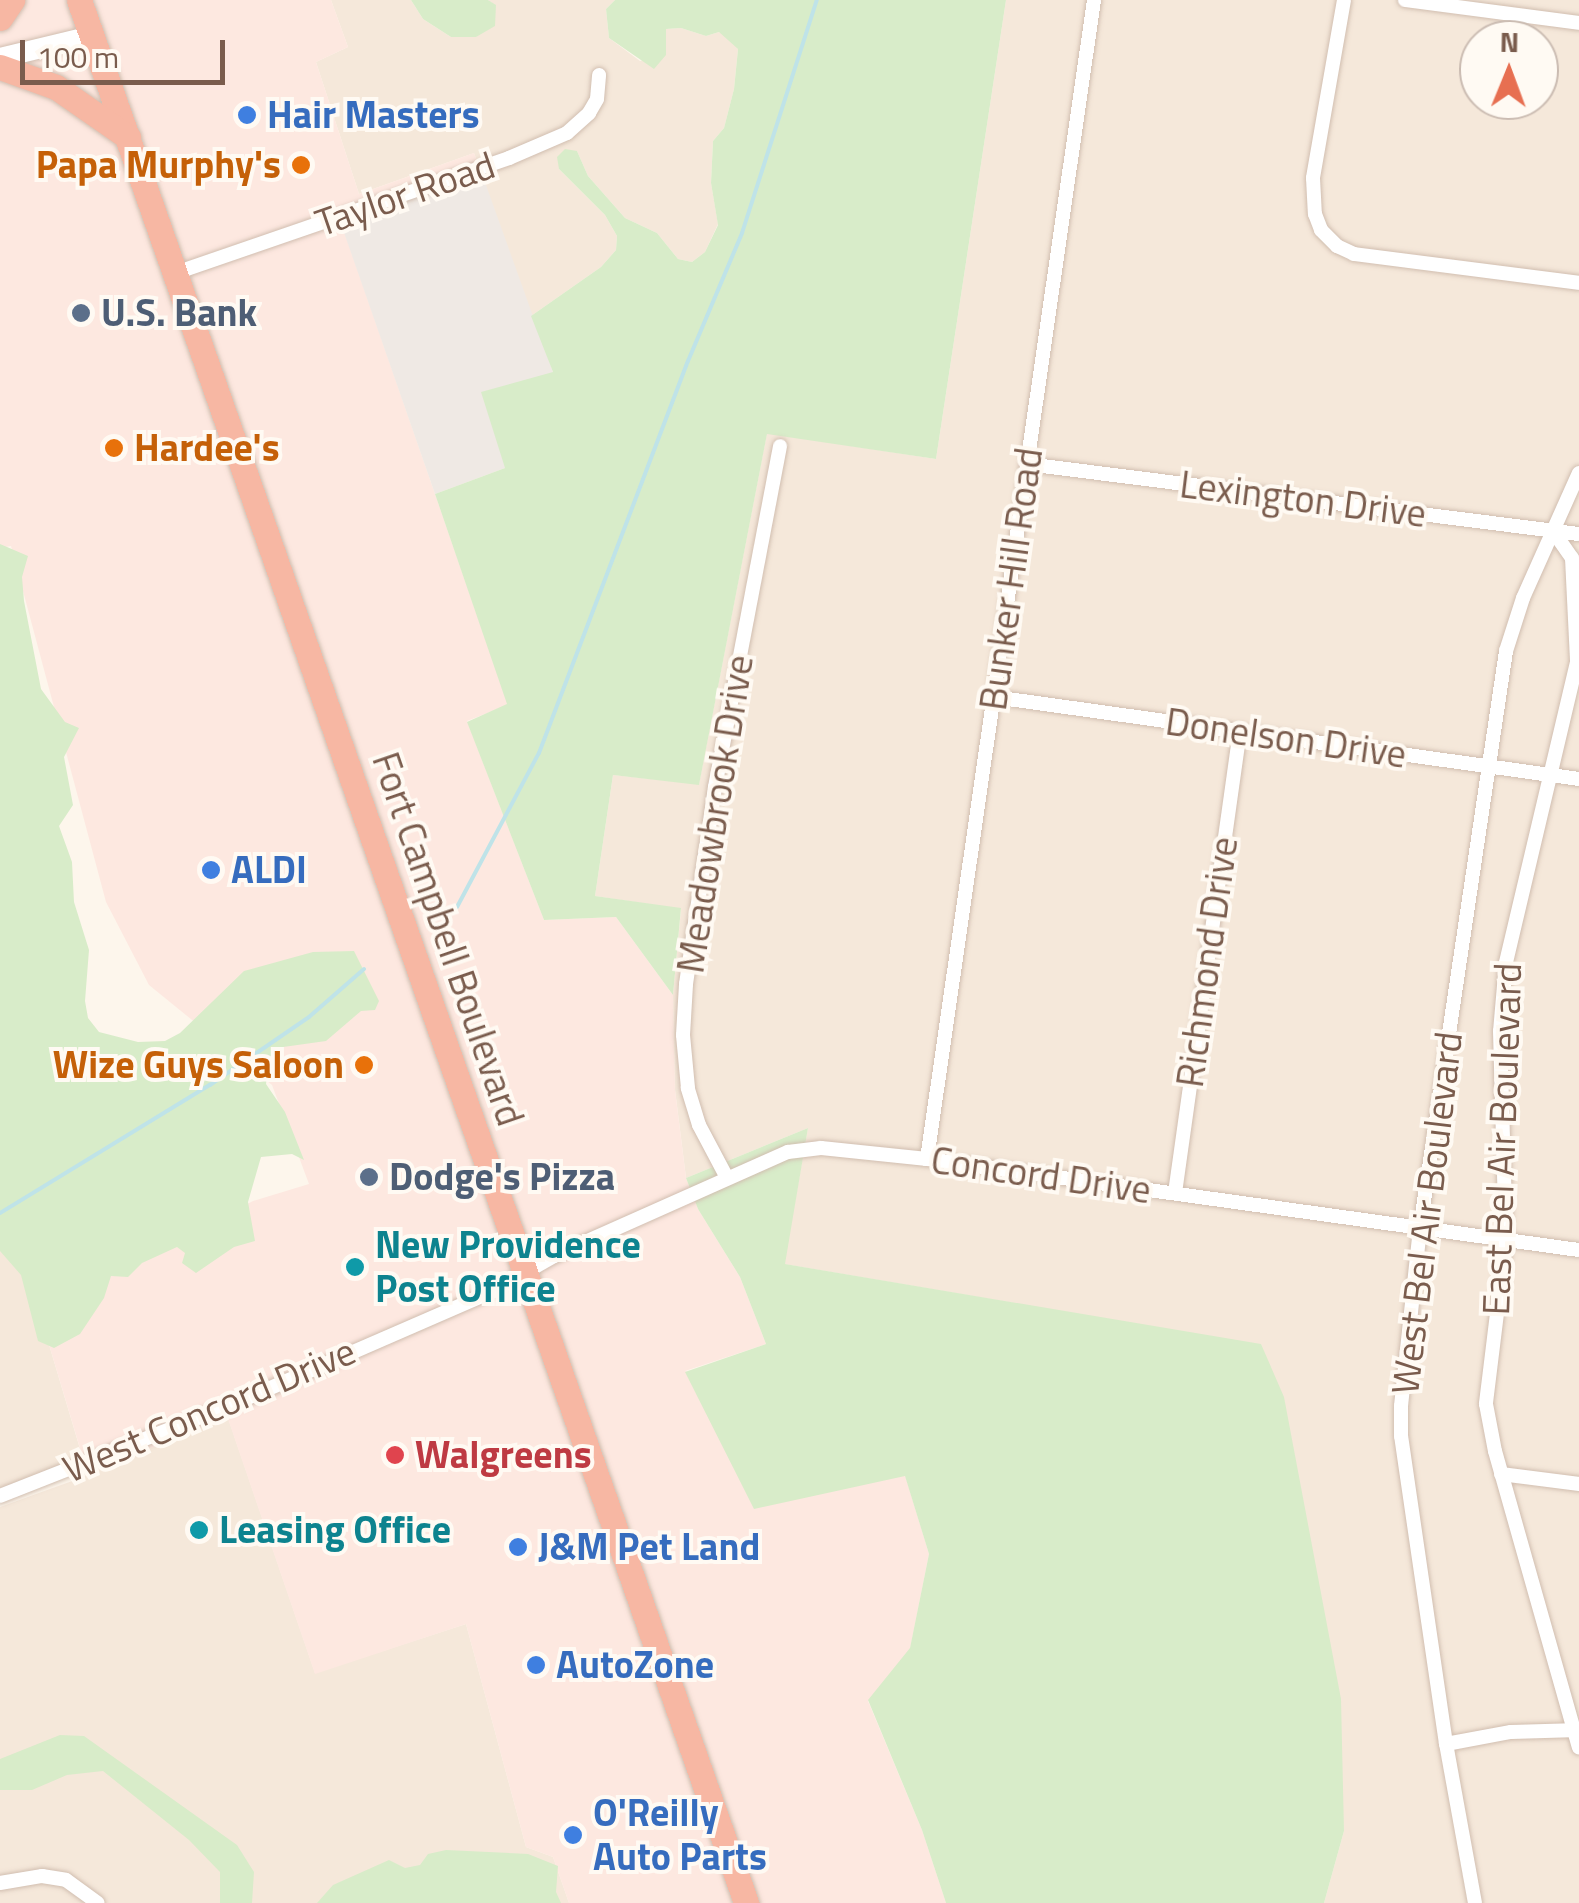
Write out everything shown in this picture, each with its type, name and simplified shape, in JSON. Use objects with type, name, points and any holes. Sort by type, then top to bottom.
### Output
[{"type":"highway","points":[[0,18],[12,0]]},
{"type":"highway","name":"Fort Campbell Boulevard","points":[[78,0],[746,1903]]},
{"type":"highway","points":[[0,67],[56,87],[128,137]]},
{"type":"street","name":"Bunker Hill Road","points":[[926,1159],[1094,0]]},
{"type":"street","points":[[1344,0],[1313,178],[1315,214],[1321,230],[1337,246],[1354,254],[1579,283]]},
{"type":"street","points":[[1405,0],[1579,23]]},
{"type":"street","points":[[0,58],[91,36]]},
{"type":"street","name":"Taylor Road","points":[[175,273],[509,158],[567,133],[589,113],[597,99],[599,76]]},
{"type":"street","name":"Meadowbrook Drive","points":[[726,1176],[700,1126],[688,1088],[683,1035],[686,984],[715,787],[780,446]]},
{"type":"street","name":"Lexington Drive","points":[[1028,464],[1579,534]]},
{"type":"street","name":"West Bel Air Boulevard","points":[[1475,1903],[1446,1744],[1401,1436],[1420,1228],[1506,652],[1523,598],[1579,473]]},
{"type":"street","name":"East Bel Air Boulevard","points":[[1553,531],[1572,558],[1578,647],[1552,775],[1506,963],[1500,1031],[1506,1240],[1486,1404],[1501,1474],[1578,1730],[1579,1747]]},
{"type":"street","name":"Donelson Drive","points":[[994,697],[1579,779]]},
{"type":"street","name":"Richmond Drive","points":[[1175,1193],[1240,731]]},
{"type":"street","name":"Concord Drive","points":[[526,1272],[726,1176],[788,1152],[821,1148],[926,1159],[1579,1250]]},
{"type":"street","name":"West Concord Drive","points":[[0,1496],[229,1406],[493,1292],[526,1272]]},
{"type":"street","points":[[1501,1474],[1579,1484]]},
{"type":"street","points":[[1446,1744],[1511,1732],[1578,1730]]},
{"type":"street","points":[[0,1883],[42,1876],[66,1880],[98,1903]]},
{"type":"shaded area","points":[[0,0],[331,0],[348,47],[316,62],[359,194],[474,153],[482,174],[341,222],[508,705],[467,721],[544,920],[616,917],[673,995],[675,1090],[686,1178],[698,1209],[740,1277],[766,1344],[685,1371],[905,1475],[929,1554],[910,1649],[868,1701],[922,1830],[946,1903],[569,1903],[553,1857],[526,1847],[466,1624],[315,1674],[227,1416],[88,1475],[39,1311],[253,1201],[309,1184],[272,1085],[149,985],[106,902],[11,546],[0,548]]},
{"type":"shaded area","points":[[331,0],[411,0],[423,19],[451,37],[476,37],[496,6],[488,0],[615,0],[606,9],[609,38],[640,61],[666,54],[666,29],[681,28],[706,36],[719,32],[730,37],[738,49],[734,89],[724,128],[713,141],[711,183],[718,224],[705,252],[692,262],[678,259],[657,233],[625,218],[588,176],[577,151],[559,169],[605,215],[617,236],[616,250],[601,267],[531,316],[474,153],[359,194],[316,62],[348,47]]},
{"type":"shaded area","points":[[1006,0],[1579,0],[1579,1903],[1324,1903],[1344,1831],[1261,1345],[784,1264],[808,1128],[686,1178],[675,1090],[673,995],[681,909],[595,896],[613,775],[699,784],[767,433],[936,459]]},
{"type":"shaded area","points":[[482,174],[553,372],[505,468],[435,494],[340,221]]},
{"type":"shaded area","points":[[0,1042],[39,1311],[83,1459],[0,1491]]},
{"type":"shaded area","points":[[227,1415],[315,1673],[466,1624],[526,1847],[553,1857],[569,1903],[0,1903],[0,1507],[75,1480]]},
{"type":"green space","points":[[411,0],[488,0],[496,5],[495,26],[476,37],[451,37],[423,19]]},
{"type":"green space","points":[[615,0],[1006,0],[936,459],[767,434],[699,785],[613,775],[595,896],[681,908],[673,995],[616,917],[544,920],[467,722],[507,704],[435,494],[505,468],[481,392],[553,372],[531,316],[601,267],[616,250],[617,236],[605,215],[559,169],[557,157],[565,149],[577,151],[588,176],[625,218],[657,233],[678,259],[692,262],[705,252],[718,225],[711,183],[713,141],[724,128],[734,89],[738,49],[719,32],[706,36],[681,28],[666,29],[666,55],[654,69],[609,38],[606,9]]},
{"type":"green space","points":[[0,544],[28,556],[22,577],[24,601],[41,689],[65,722],[79,728],[64,757],[73,805],[59,826],[72,862],[74,902],[89,950],[85,1001],[88,1018],[99,1032],[138,1042],[165,1041],[180,1033],[244,971],[313,952],[354,951],[379,1001],[375,1010],[361,1011],[326,1041],[276,1048],[269,1059],[266,1084],[285,1112],[304,1160],[292,1154],[261,1157],[248,1202],[255,1241],[234,1247],[196,1273],[182,1263],[185,1253],[177,1247],[142,1263],[128,1277],[111,1276],[104,1298],[80,1334],[54,1348],[38,1341],[21,1275],[0,1251]]},
{"type":"green space","points":[[808,1128],[785,1264],[1261,1344],[1284,1397],[1341,1699],[1344,1831],[1324,1903],[946,1903],[922,1830],[868,1700],[910,1648],[929,1554],[905,1476],[754,1509],[685,1372],[766,1344],[740,1277],[698,1209],[686,1178]]},
{"type":"green space","points":[[60,1735],[84,1736],[237,1845],[254,1872],[252,1903],[220,1903],[220,1872],[189,1840],[103,1771],[67,1775],[32,1790],[0,1790],[0,1759]]},
{"type":"green space","points":[[446,1850],[528,1854],[558,1866],[556,1892],[561,1903],[317,1903],[333,1885],[389,1860],[405,1868],[420,1865],[428,1854]]},
{"type":"waterway","points":[[457,907],[539,753],[688,361],[742,233],[817,0]]},
{"type":"waterway","points":[[0,1213],[210,1085],[309,1017],[364,969]]},
{"type":"place","name":"Hair Masters","points":[[247,115]]},
{"type":"place","name":"Papa Murphy's","points":[[301,165]]},
{"type":"place","name":"U.S. Bank","points":[[81,313]]},
{"type":"place","name":"Hardee's","points":[[114,448]]},
{"type":"place","name":"ALDI","points":[[211,870]]},
{"type":"place","name":"Wize Guys Saloon","points":[[364,1065]]},
{"type":"place","name":"Dodge's Pizza","points":[[369,1177]]},
{"type":"place","name":"New Providence Post Office","points":[[355,1267]]},
{"type":"place","name":"Walgreens","points":[[395,1455]]},
{"type":"place","name":"Leasing Office","points":[[199,1530]]},
{"type":"place","name":"J&M Pet Land","points":[[518,1547]]},
{"type":"place","name":"AutoZone","points":[[536,1665]]},
{"type":"place","name":"O'Reilly Auto Parts","points":[[573,1835]]}]
